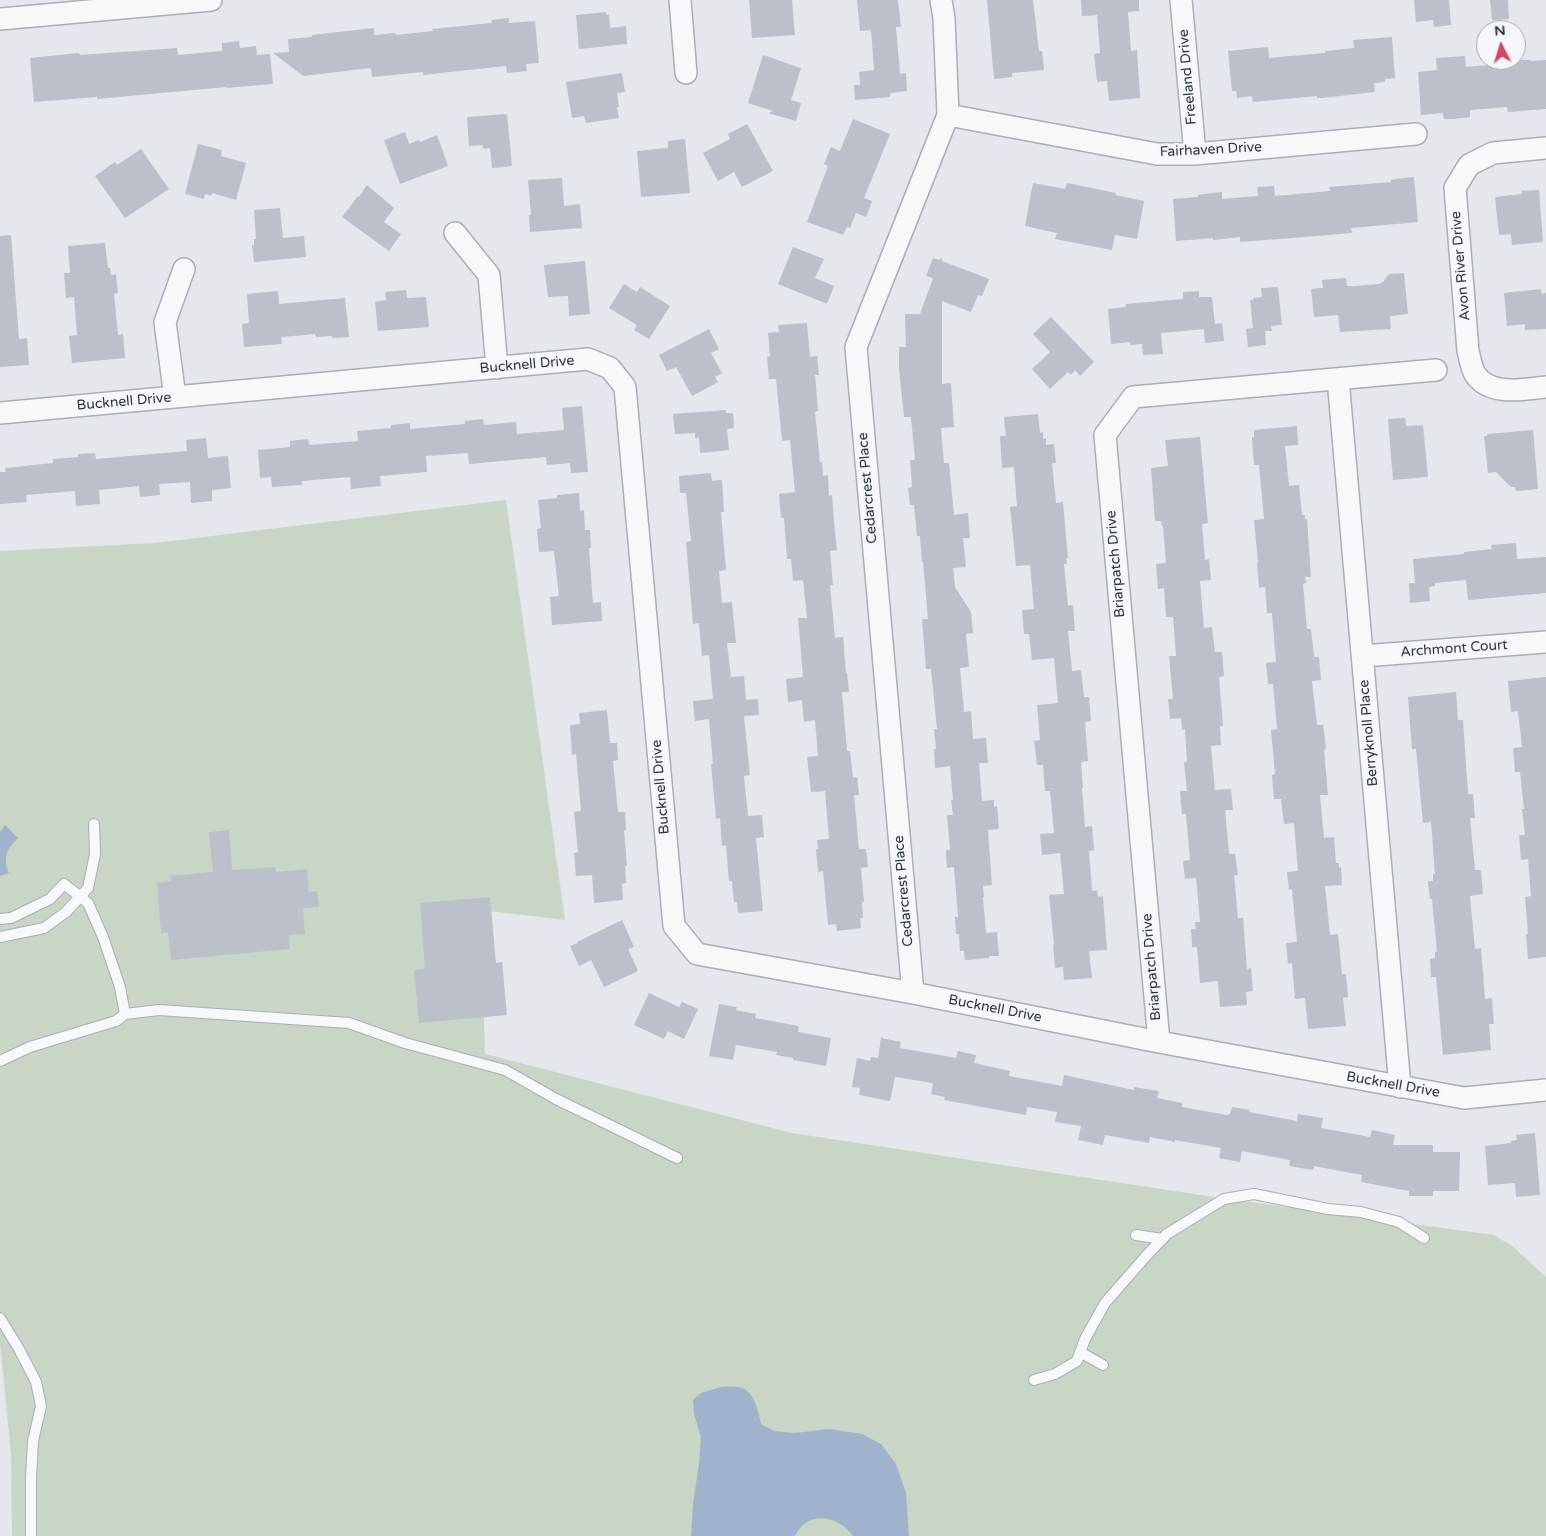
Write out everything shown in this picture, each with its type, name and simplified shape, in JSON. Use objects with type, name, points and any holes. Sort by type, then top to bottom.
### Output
[{"type":"street","points":[[0,19],[211,0]]},
{"type":"street","points":[[680,0],[686,74]]},
{"type":"street","name":"Cedarcrest Place","points":[[913,993],[856,347],[948,115],[944,18],[941,0]]},
{"type":"street","name":"Freeland Drive","points":[[1181,0],[1195,154]]},
{"type":"street","name":"Fairhaven Drive","points":[[948,115],[1157,154],[1195,154],[1416,134]]},
{"type":"street","name":"Avon River Drive","points":[[1546,148],[1493,153],[1469,165],[1455,188],[1468,351],[1475,374],[1489,387],[1510,390],[1546,387]]},
{"type":"street","points":[[455,234],[488,275],[497,368]]},
{"type":"street","points":[[174,397],[165,322],[184,269]]},
{"type":"street","name":"Bucknell Drive","points":[[0,413],[588,359],[610,368],[625,387],[674,926],[697,954],[913,993],[1159,1042],[1464,1098],[1546,1090]]},
{"type":"street","name":"Briarpatch Drive","points":[[1159,1042],[1105,435],[1133,397],[1436,370]]},
{"type":"street","name":"Berryknoll Place","points":[[1338,379],[1400,1087]]},
{"type":"street","name":"Archmont Court","points":[[1363,656],[1546,642]]},
{"type":"lane","points":[[0,937],[44,928],[66,912],[88,888],[95,854],[94,824]]},
{"type":"lane","points":[[0,919],[11,918],[50,899],[64,884],[88,903],[103,937],[120,987],[125,1014]]},
{"type":"lane","points":[[0,1061],[30,1047],[116,1022],[125,1014],[159,1010],[350,1023],[405,1043],[505,1070],[556,1099],[677,1158]]},
{"type":"lane","points":[[1034,1380],[1055,1374],[1077,1361],[1085,1339],[1104,1303],[1162,1239],[1224,1199],[1254,1194],[1328,1209],[1361,1212],[1399,1222],[1424,1238]]},
{"type":"lane","points":[[1136,1235],[1162,1239]]},
{"type":"lane","points":[[0,1318],[19,1348],[36,1382],[41,1406],[33,1441],[31,1536]]},
{"type":"lane","points":[[1080,1352],[1103,1365]]},
{"type":"green space","points":[[506,500],[565,920],[480,910],[485,1054],[792,1133],[1227,1199],[1494,1235],[1512,1246],[1546,1277],[1546,1536],[12,1536],[11,1454],[0,1343],[0,551],[155,543]]},
{"type":"water","points":[[5,825],[18,838],[8,850],[6,862],[9,873],[0,876],[0,832]]},
{"type":"water","points":[[721,1387],[737,1387],[748,1391],[754,1401],[761,1424],[774,1431],[795,1433],[829,1429],[862,1434],[881,1444],[896,1464],[906,1493],[909,1536],[853,1536],[839,1523],[823,1518],[807,1522],[795,1536],[691,1536],[701,1437],[694,1414],[693,1400],[701,1393]]},
{"type":"building","points":[[749,0],[792,0],[795,35],[752,38]]},
{"type":"building","points":[[857,0],[898,0],[901,27],[896,27],[900,74],[906,73],[907,91],[890,93],[890,97],[855,100],[854,85],[860,85],[859,72],[874,70],[871,30],[860,31]]},
{"type":"building","points":[[987,0],[1033,0],[1039,51],[1042,51],[1044,70],[1012,73],[1012,77],[994,79]]},
{"type":"building","points":[[1081,0],[1139,0],[1139,11],[1128,12],[1131,51],[1137,50],[1140,98],[1109,101],[1107,81],[1097,82],[1094,54],[1100,53],[1097,15],[1082,16]]},
{"type":"building","points":[[1414,0],[1449,0],[1451,25],[1434,27],[1433,20],[1416,22]]},
{"type":"building","points":[[1490,0],[1508,0],[1509,19],[1492,20]]},
{"type":"building","points":[[606,12],[606,15],[609,14],[610,28],[626,26],[627,44],[579,49],[576,15]]},
{"type":"building","points":[[509,18],[509,23],[535,21],[539,63],[526,64],[527,71],[507,73],[506,66],[423,75],[423,72],[372,77],[371,68],[303,76],[273,53],[289,52],[288,39],[312,37],[312,35],[374,28],[374,35],[395,33],[396,35],[492,23],[491,20]]},
{"type":"building","points":[[1392,37],[1395,78],[1385,79],[1385,82],[1374,83],[1375,92],[1322,98],[1317,98],[1317,96],[1253,102],[1252,96],[1237,98],[1236,91],[1232,91],[1228,51],[1268,47],[1269,58],[1325,53],[1325,51],[1354,48],[1353,40]]},
{"type":"building","points":[[239,41],[240,48],[256,46],[257,55],[270,54],[273,84],[97,99],[97,97],[34,102],[30,58],[79,53],[80,55],[177,48],[178,55],[222,51],[222,43]]},
{"type":"building","points":[[763,55],[801,68],[791,100],[801,103],[796,121],[768,113],[773,111],[748,103]]},
{"type":"building","points":[[1465,56],[1466,67],[1476,66],[1476,70],[1526,70],[1526,60],[1546,60],[1546,109],[1508,112],[1507,107],[1470,110],[1470,117],[1453,119],[1444,119],[1443,113],[1421,115],[1418,72],[1437,70],[1436,58]]},
{"type":"building","points":[[622,73],[625,92],[617,93],[619,118],[586,123],[584,116],[572,118],[566,82]]},
{"type":"building","points":[[507,114],[512,166],[492,168],[490,148],[483,149],[483,145],[469,146],[467,117]]},
{"type":"building","points":[[853,119],[890,134],[864,198],[872,201],[866,217],[856,213],[850,228],[847,227],[843,235],[807,222],[828,166],[824,164],[831,147],[840,151]]},
{"type":"building","points":[[747,124],[773,171],[742,187],[734,172],[718,181],[703,153],[730,139],[728,134]]},
{"type":"building","points":[[405,132],[409,144],[437,135],[448,166],[400,184],[384,140]]},
{"type":"building","points":[[685,139],[690,193],[641,197],[637,151],[668,148],[668,141]]},
{"type":"building","points":[[198,144],[222,150],[221,156],[246,163],[236,200],[212,193],[211,196],[205,194],[204,199],[185,194]]},
{"type":"building","points":[[141,149],[169,189],[125,218],[95,176],[115,162],[117,165]]},
{"type":"building","points":[[1414,177],[1418,222],[1351,228],[1352,233],[1305,237],[1240,242],[1240,237],[1176,241],[1173,199],[1198,197],[1198,195],[1222,192],[1222,199],[1258,196],[1257,187],[1274,186],[1275,196],[1330,191],[1329,187],[1391,182],[1391,180]]},
{"type":"building","points":[[562,178],[564,206],[580,204],[582,228],[530,232],[529,215],[531,215],[528,180]]},
{"type":"building","points":[[1033,183],[1065,189],[1067,183],[1144,201],[1137,239],[1115,235],[1112,250],[1055,239],[1057,233],[1025,226]]},
{"type":"building","points":[[367,185],[394,208],[384,222],[401,234],[389,251],[342,217]]},
{"type":"building","points":[[1539,190],[1543,242],[1512,245],[1511,234],[1499,235],[1495,197],[1522,194],[1521,191]]},
{"type":"building","points":[[280,208],[283,238],[304,236],[306,257],[254,262],[252,245],[254,245],[254,239],[256,239],[254,210]]},
{"type":"building","points":[[11,235],[19,339],[27,338],[29,365],[0,367],[0,236]]},
{"type":"building","points":[[105,243],[108,268],[110,268],[111,275],[116,274],[118,293],[114,294],[118,335],[123,334],[125,358],[72,363],[69,336],[77,335],[74,297],[66,298],[64,273],[70,273],[68,246]]},
{"type":"building","points":[[793,247],[824,259],[815,278],[834,286],[827,304],[778,284]]},
{"type":"building","points":[[933,258],[940,260],[942,258],[942,261],[989,279],[982,296],[978,295],[971,312],[942,301],[942,384],[951,383],[954,427],[941,428],[944,463],[949,463],[954,515],[968,513],[970,538],[963,538],[966,567],[953,568],[955,587],[971,612],[973,633],[966,634],[969,667],[960,668],[964,712],[971,711],[973,739],[986,738],[988,763],[979,763],[982,801],[994,800],[994,807],[997,806],[999,829],[988,830],[992,885],[983,886],[983,897],[986,933],[997,932],[999,956],[965,960],[964,951],[960,951],[959,934],[956,934],[955,917],[958,917],[954,867],[947,868],[946,850],[950,850],[947,815],[953,815],[950,766],[935,768],[934,729],[937,729],[931,669],[926,669],[922,619],[928,619],[923,562],[920,536],[917,536],[914,505],[910,505],[908,488],[912,487],[910,460],[915,460],[911,417],[904,417],[899,369],[899,347],[906,347],[905,314],[920,314],[933,278],[926,276]]},
{"type":"building","points":[[585,261],[590,314],[569,316],[568,296],[548,297],[544,265]]},
{"type":"building","points":[[1404,273],[1408,314],[1390,316],[1391,329],[1340,332],[1338,315],[1314,317],[1311,289],[1323,288],[1322,280],[1346,278],[1347,286],[1379,284],[1389,274]]},
{"type":"building","points":[[624,284],[637,292],[640,287],[670,306],[649,339],[634,330],[637,325],[609,308]]},
{"type":"building","points":[[1278,287],[1282,325],[1271,326],[1272,331],[1265,331],[1266,345],[1248,347],[1246,329],[1253,328],[1250,300],[1262,297],[1261,288]]},
{"type":"building","points":[[1541,289],[1542,294],[1546,293],[1546,329],[1525,330],[1525,324],[1507,326],[1504,293]]},
{"type":"building","points":[[406,290],[407,298],[426,297],[429,327],[378,331],[375,302],[386,300],[385,292]]},
{"type":"building","points":[[278,291],[279,304],[345,298],[349,337],[316,337],[315,334],[281,337],[282,344],[244,347],[242,324],[249,323],[247,294]]},
{"type":"building","points":[[1199,291],[1199,297],[1212,297],[1215,324],[1222,323],[1224,341],[1205,343],[1204,329],[1161,333],[1163,354],[1143,355],[1142,344],[1130,345],[1130,342],[1111,344],[1108,309],[1126,307],[1126,304],[1183,299],[1183,292]]},
{"type":"building","points":[[1051,317],[1094,362],[1080,376],[1075,370],[1071,375],[1068,372],[1050,389],[1032,369],[1050,352],[1033,334]]},
{"type":"building","points":[[807,323],[810,357],[817,356],[819,375],[815,375],[818,411],[815,412],[820,462],[822,462],[823,476],[828,475],[829,496],[832,495],[837,550],[830,551],[833,585],[830,585],[835,638],[843,637],[849,692],[842,692],[847,751],[850,751],[853,778],[857,777],[859,795],[854,795],[859,849],[866,849],[868,867],[861,868],[864,902],[862,902],[863,918],[860,918],[861,928],[837,931],[836,924],[828,925],[823,871],[818,872],[817,840],[829,839],[825,791],[811,792],[807,757],[818,756],[815,720],[804,722],[802,700],[788,702],[786,679],[803,677],[798,618],[807,618],[803,580],[793,581],[791,559],[787,559],[784,518],[781,518],[779,494],[795,492],[790,440],[782,441],[776,379],[769,379],[767,357],[770,356],[768,333],[779,332],[778,325]]},
{"type":"building","points":[[709,329],[719,349],[711,353],[722,373],[715,377],[718,382],[692,396],[676,367],[667,371],[659,355]]},
{"type":"building","points":[[582,406],[588,472],[571,473],[570,463],[547,465],[546,457],[469,464],[468,453],[426,456],[427,472],[380,476],[381,486],[351,489],[350,477],[302,481],[302,485],[272,487],[271,477],[260,478],[258,450],[290,447],[290,441],[308,439],[309,445],[358,441],[357,431],[391,428],[391,425],[410,423],[410,429],[465,424],[465,421],[483,419],[484,425],[516,422],[517,434],[564,430],[562,408]]},
{"type":"building","points":[[726,410],[726,413],[733,413],[734,428],[727,429],[729,450],[700,453],[699,438],[695,438],[695,433],[675,434],[673,414]]},
{"type":"building","points":[[1038,414],[1040,433],[1043,432],[1043,439],[1046,438],[1046,445],[1054,444],[1056,463],[1052,463],[1056,503],[1063,502],[1068,558],[1066,558],[1067,564],[1064,564],[1068,606],[1073,605],[1075,631],[1068,631],[1072,671],[1081,670],[1084,697],[1089,697],[1091,721],[1085,722],[1088,761],[1081,762],[1082,788],[1085,827],[1092,826],[1094,850],[1089,851],[1092,891],[1097,890],[1098,897],[1103,896],[1107,950],[1089,951],[1092,978],[1064,980],[1063,967],[1055,968],[1049,895],[1064,894],[1060,853],[1042,855],[1040,834],[1054,833],[1050,791],[1045,791],[1043,765],[1037,765],[1034,741],[1040,740],[1037,705],[1058,703],[1054,658],[1032,660],[1029,634],[1024,634],[1022,610],[1034,609],[1030,565],[1016,566],[1010,507],[1017,506],[1014,467],[1002,468],[1000,436],[1006,436],[1004,417]]},
{"type":"building","points":[[1405,418],[1406,426],[1423,425],[1428,477],[1393,480],[1388,419]]},
{"type":"building","points":[[1297,426],[1298,445],[1285,446],[1289,486],[1299,485],[1302,515],[1305,515],[1305,519],[1307,519],[1311,577],[1305,577],[1306,583],[1303,584],[1307,629],[1311,629],[1314,657],[1319,657],[1321,680],[1312,681],[1317,725],[1323,725],[1326,749],[1324,750],[1328,795],[1320,795],[1324,838],[1334,837],[1336,863],[1339,863],[1339,868],[1341,867],[1342,885],[1325,886],[1330,935],[1338,934],[1342,974],[1346,974],[1348,997],[1343,998],[1346,1026],[1308,1029],[1305,998],[1295,999],[1292,963],[1288,964],[1286,943],[1297,942],[1292,889],[1289,890],[1287,872],[1298,871],[1294,823],[1284,824],[1281,799],[1274,799],[1272,775],[1275,774],[1271,730],[1277,729],[1273,684],[1268,684],[1266,663],[1276,662],[1272,613],[1267,613],[1265,587],[1259,588],[1254,520],[1264,519],[1259,465],[1254,465],[1252,437],[1254,437],[1254,430]]},
{"type":"building","points":[[1533,430],[1538,489],[1516,491],[1515,487],[1511,487],[1496,472],[1488,473],[1484,436],[1487,436],[1487,434]]},
{"type":"building","points":[[1200,437],[1208,523],[1202,524],[1205,560],[1209,559],[1211,580],[1200,581],[1204,628],[1212,627],[1215,652],[1222,652],[1224,676],[1219,677],[1223,726],[1220,726],[1221,745],[1211,746],[1215,790],[1231,789],[1233,810],[1225,810],[1229,854],[1235,854],[1238,875],[1234,875],[1238,918],[1243,918],[1247,969],[1251,968],[1253,991],[1246,992],[1247,1005],[1220,1007],[1218,981],[1200,983],[1197,947],[1192,947],[1191,929],[1196,929],[1195,922],[1200,922],[1196,878],[1185,879],[1183,861],[1190,860],[1186,814],[1182,814],[1180,791],[1187,791],[1184,762],[1187,762],[1185,729],[1182,730],[1181,718],[1170,719],[1168,699],[1173,699],[1169,656],[1176,656],[1173,617],[1166,617],[1164,588],[1158,589],[1156,564],[1166,563],[1163,526],[1161,521],[1155,521],[1151,468],[1168,466],[1165,440]]},
{"type":"building","points":[[206,438],[208,458],[228,456],[231,488],[212,490],[212,501],[191,503],[190,482],[159,484],[160,495],[140,497],[139,486],[99,490],[100,504],[76,506],[75,491],[26,495],[27,502],[0,504],[0,472],[6,472],[5,468],[53,463],[53,459],[78,457],[78,454],[95,453],[96,459],[187,451],[186,440]]},
{"type":"building","points":[[711,473],[712,481],[722,480],[724,512],[721,512],[726,570],[719,571],[722,603],[732,602],[736,643],[727,643],[731,677],[744,676],[746,700],[758,699],[759,715],[744,716],[750,775],[744,776],[748,816],[762,815],[764,837],[756,838],[763,911],[738,913],[737,902],[734,902],[732,881],[729,881],[726,845],[722,846],[720,818],[716,819],[709,719],[695,721],[693,701],[713,699],[709,655],[702,656],[699,623],[693,624],[686,542],[691,541],[686,493],[680,493],[679,476]]},
{"type":"building","points":[[579,493],[580,511],[584,510],[585,530],[590,530],[591,548],[589,548],[593,603],[601,602],[602,621],[552,625],[550,597],[559,596],[554,551],[539,552],[537,529],[541,528],[538,500],[557,498],[557,495]]},
{"type":"building","points":[[1516,543],[1517,559],[1546,557],[1546,593],[1468,600],[1466,580],[1435,583],[1435,586],[1429,587],[1430,601],[1410,603],[1409,583],[1415,583],[1413,559],[1464,554],[1464,552],[1492,549],[1491,545]]},
{"type":"building","points":[[1546,677],[1546,957],[1528,959],[1525,897],[1531,896],[1528,859],[1521,860],[1519,835],[1525,835],[1522,809],[1524,809],[1520,772],[1515,772],[1513,748],[1522,747],[1518,711],[1511,712],[1508,681]]},
{"type":"building","points":[[1456,692],[1458,720],[1463,720],[1468,794],[1473,794],[1475,818],[1470,818],[1475,870],[1481,870],[1483,894],[1470,896],[1475,949],[1481,948],[1485,999],[1492,998],[1494,1024],[1489,1024],[1491,1050],[1443,1055],[1436,977],[1431,977],[1430,959],[1435,958],[1435,952],[1437,952],[1432,899],[1430,899],[1428,881],[1433,881],[1433,874],[1435,874],[1431,822],[1423,823],[1416,749],[1412,749],[1408,697]]},
{"type":"building","points":[[607,710],[610,743],[617,743],[618,760],[613,761],[618,812],[625,812],[626,883],[622,884],[623,900],[594,903],[592,875],[576,876],[574,853],[578,852],[574,812],[581,811],[576,754],[572,755],[570,725],[580,724],[579,713]]},
{"type":"building","points":[[229,830],[232,870],[275,867],[276,872],[307,869],[309,892],[317,891],[319,907],[303,908],[305,934],[289,935],[290,949],[171,960],[168,932],[161,933],[157,883],[171,881],[170,876],[213,872],[209,832]]},
{"type":"building","points":[[490,897],[496,963],[502,962],[507,1015],[419,1023],[414,970],[425,969],[420,903]]},
{"type":"building","points":[[622,920],[634,947],[628,949],[638,971],[604,987],[591,960],[579,966],[570,946]]},
{"type":"building","points":[[649,993],[679,1007],[682,1002],[698,1009],[684,1039],[668,1031],[664,1039],[634,1025]]},
{"type":"building","points":[[719,1004],[737,1007],[736,1010],[756,1014],[755,1018],[799,1026],[798,1032],[831,1038],[826,1066],[793,1060],[793,1058],[776,1055],[777,1052],[736,1045],[733,1060],[709,1056]]},
{"type":"building","points":[[881,1038],[901,1042],[900,1048],[956,1058],[958,1051],[976,1055],[974,1063],[1010,1071],[1009,1076],[1062,1086],[1064,1075],[1134,1090],[1134,1087],[1159,1091],[1157,1098],[1182,1103],[1182,1107],[1227,1115],[1230,1114],[1232,1107],[1297,1121],[1298,1114],[1323,1118],[1321,1128],[1370,1137],[1372,1130],[1395,1135],[1393,1145],[1433,1145],[1433,1152],[1460,1152],[1459,1191],[1433,1191],[1433,1196],[1409,1196],[1409,1191],[1361,1182],[1362,1175],[1314,1166],[1313,1170],[1289,1166],[1290,1160],[1242,1151],[1240,1162],[1219,1158],[1221,1148],[1175,1140],[1175,1142],[1150,1137],[1149,1143],[1105,1135],[1103,1145],[1078,1140],[1081,1126],[1055,1122],[1057,1112],[1027,1107],[1026,1115],[944,1100],[945,1097],[931,1094],[933,1083],[895,1077],[890,1101],[859,1095],[860,1088],[852,1087],[857,1058],[870,1061],[871,1057],[878,1058]]},
{"type":"building","points":[[1535,1133],[1540,1195],[1516,1197],[1515,1183],[1488,1185],[1485,1146],[1511,1143],[1511,1141],[1517,1140],[1516,1135]]}]
